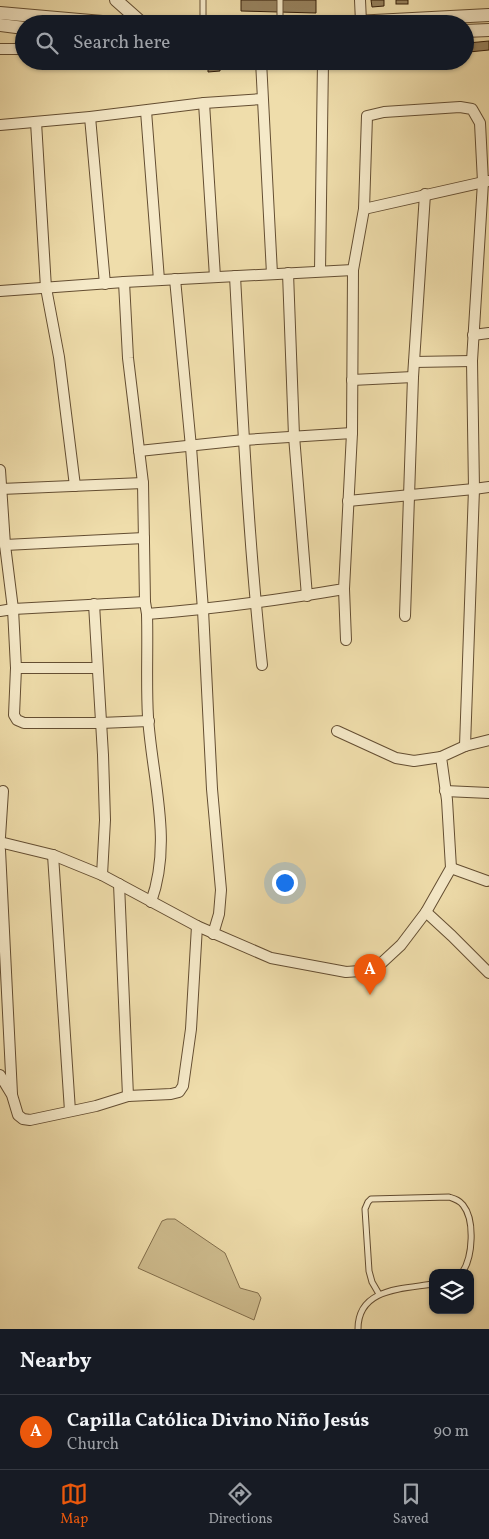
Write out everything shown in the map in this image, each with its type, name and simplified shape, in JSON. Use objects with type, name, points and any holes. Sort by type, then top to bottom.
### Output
[{"type":"street","points":[[116,0],[133,15]]},
{"type":"street","points":[[360,0],[361,15]]},
{"type":"street","points":[[0,13],[23,15]]},
{"type":"street","points":[[474,16],[489,15]]},
{"type":"street","points":[[0,25],[15,27]]},
{"type":"street","points":[[474,31],[489,30]]},
{"type":"street","points":[[0,50],[15,49]]},
{"type":"street","points":[[261,70],[272,274]]},
{"type":"street","points":[[320,271],[323,70]]},
{"type":"street","points":[[0,125],[90,117],[204,103],[262,99]]},
{"type":"street","points":[[204,103],[216,277]]},
{"type":"street","points":[[346,640],[344,589],[352,433],[353,270],[364,208],[367,116],[384,112],[460,107],[472,109],[480,123],[486,181],[472,361],[474,489],[465,746]]},
{"type":"street","points":[[146,110],[159,280]]},
{"type":"street","points":[[90,117],[106,284]]},
{"type":"street","points":[[36,122],[46,288],[59,357],[75,486]]},
{"type":"street","points":[[364,208],[486,181]]},
{"type":"street","points":[[405,616],[413,377],[425,194]]},
{"type":"street","points":[[0,291],[124,282],[353,270]]},
{"type":"street","points":[[288,273],[294,436],[306,596]]},
{"type":"street","points":[[236,276],[244,440],[255,602],[262,666]]},
{"type":"street","points":[[174,280],[191,447],[212,788],[221,890],[219,914],[214,934]]},
{"type":"street","points":[[124,282],[128,358],[143,483],[149,721],[162,825],[156,890],[151,902]]},
{"type":"street","points":[[473,335],[489,333]]},
{"type":"street","points":[[414,362],[472,361]]},
{"type":"street","points":[[352,380],[413,377]]},
{"type":"street","points":[[139,451],[244,440],[352,433]]},
{"type":"street","points":[[0,470],[5,545],[13,608],[16,668],[14,715],[17,720],[24,722],[100,723],[149,721]]},
{"type":"street","points":[[1,489],[143,483]]},
{"type":"street","points":[[348,500],[410,496],[489,487]]},
{"type":"street","points":[[5,545],[144,538]]},
{"type":"street","points":[[147,614],[202,610],[344,589]]},
{"type":"street","points":[[0,611],[13,608],[145,602]]},
{"type":"street","points":[[94,604],[105,820],[102,875]]},
{"type":"street","points":[[16,668],[98,668]]},
{"type":"street","points":[[337,731],[396,758],[414,761],[441,757],[465,746],[489,740]]},
{"type":"street","points":[[0,842],[53,855],[102,875],[197,926],[271,958],[346,972],[374,970],[401,945],[426,912],[451,868],[447,800],[441,757]]},
{"type":"street","points":[[445,790],[489,794]]},
{"type":"street","points":[[0,837],[4,791]]},
{"type":"street","points":[[0,850],[12,1095],[18,1116],[23,1119],[30,1120],[96,1106],[128,1096],[179,1092],[183,1086],[190,1029],[197,926]]},
{"type":"street","points":[[53,855],[70,1111]]},
{"type":"street","points":[[451,868],[487,881]]},
{"type":"street","points":[[119,884],[128,1096]]},
{"type":"street","points":[[426,912],[489,973]]},
{"type":"street","points":[[0,1075],[12,1095]]},
{"type":"lane","points":[[202,0],[203,15]]},
{"type":"lane","points":[[280,0],[280,15]]},
{"type":"lane","points":[[379,1294],[372,1282],[370,1272],[365,1209],[371,1199],[449,1197],[457,1199],[464,1205],[470,1230],[471,1252],[465,1269]]},
{"type":"lane","points":[[358,1329],[358,1319],[361,1310],[379,1294],[429,1285]]},
{"type":"shaded area","points":[[175,1219],[225,1253],[240,1288],[258,1293],[261,1298],[254,1320],[138,1268],[162,1221]]},
{"type":"building","points":[[241,0],[316,0],[316,13],[241,11]]},
{"type":"building","points":[[371,0],[384,0],[384,6],[372,7]]},
{"type":"building","points":[[396,0],[408,0],[408,4],[396,4]]},
{"type":"building","points":[[489,41],[489,50],[474,52],[474,42]]},
{"type":"building","points":[[208,70],[220,70],[220,71],[208,72]]},
{"type":"place","name":"Capilla Católica Divino Niño Jesús","points":[[370,995]]}]
